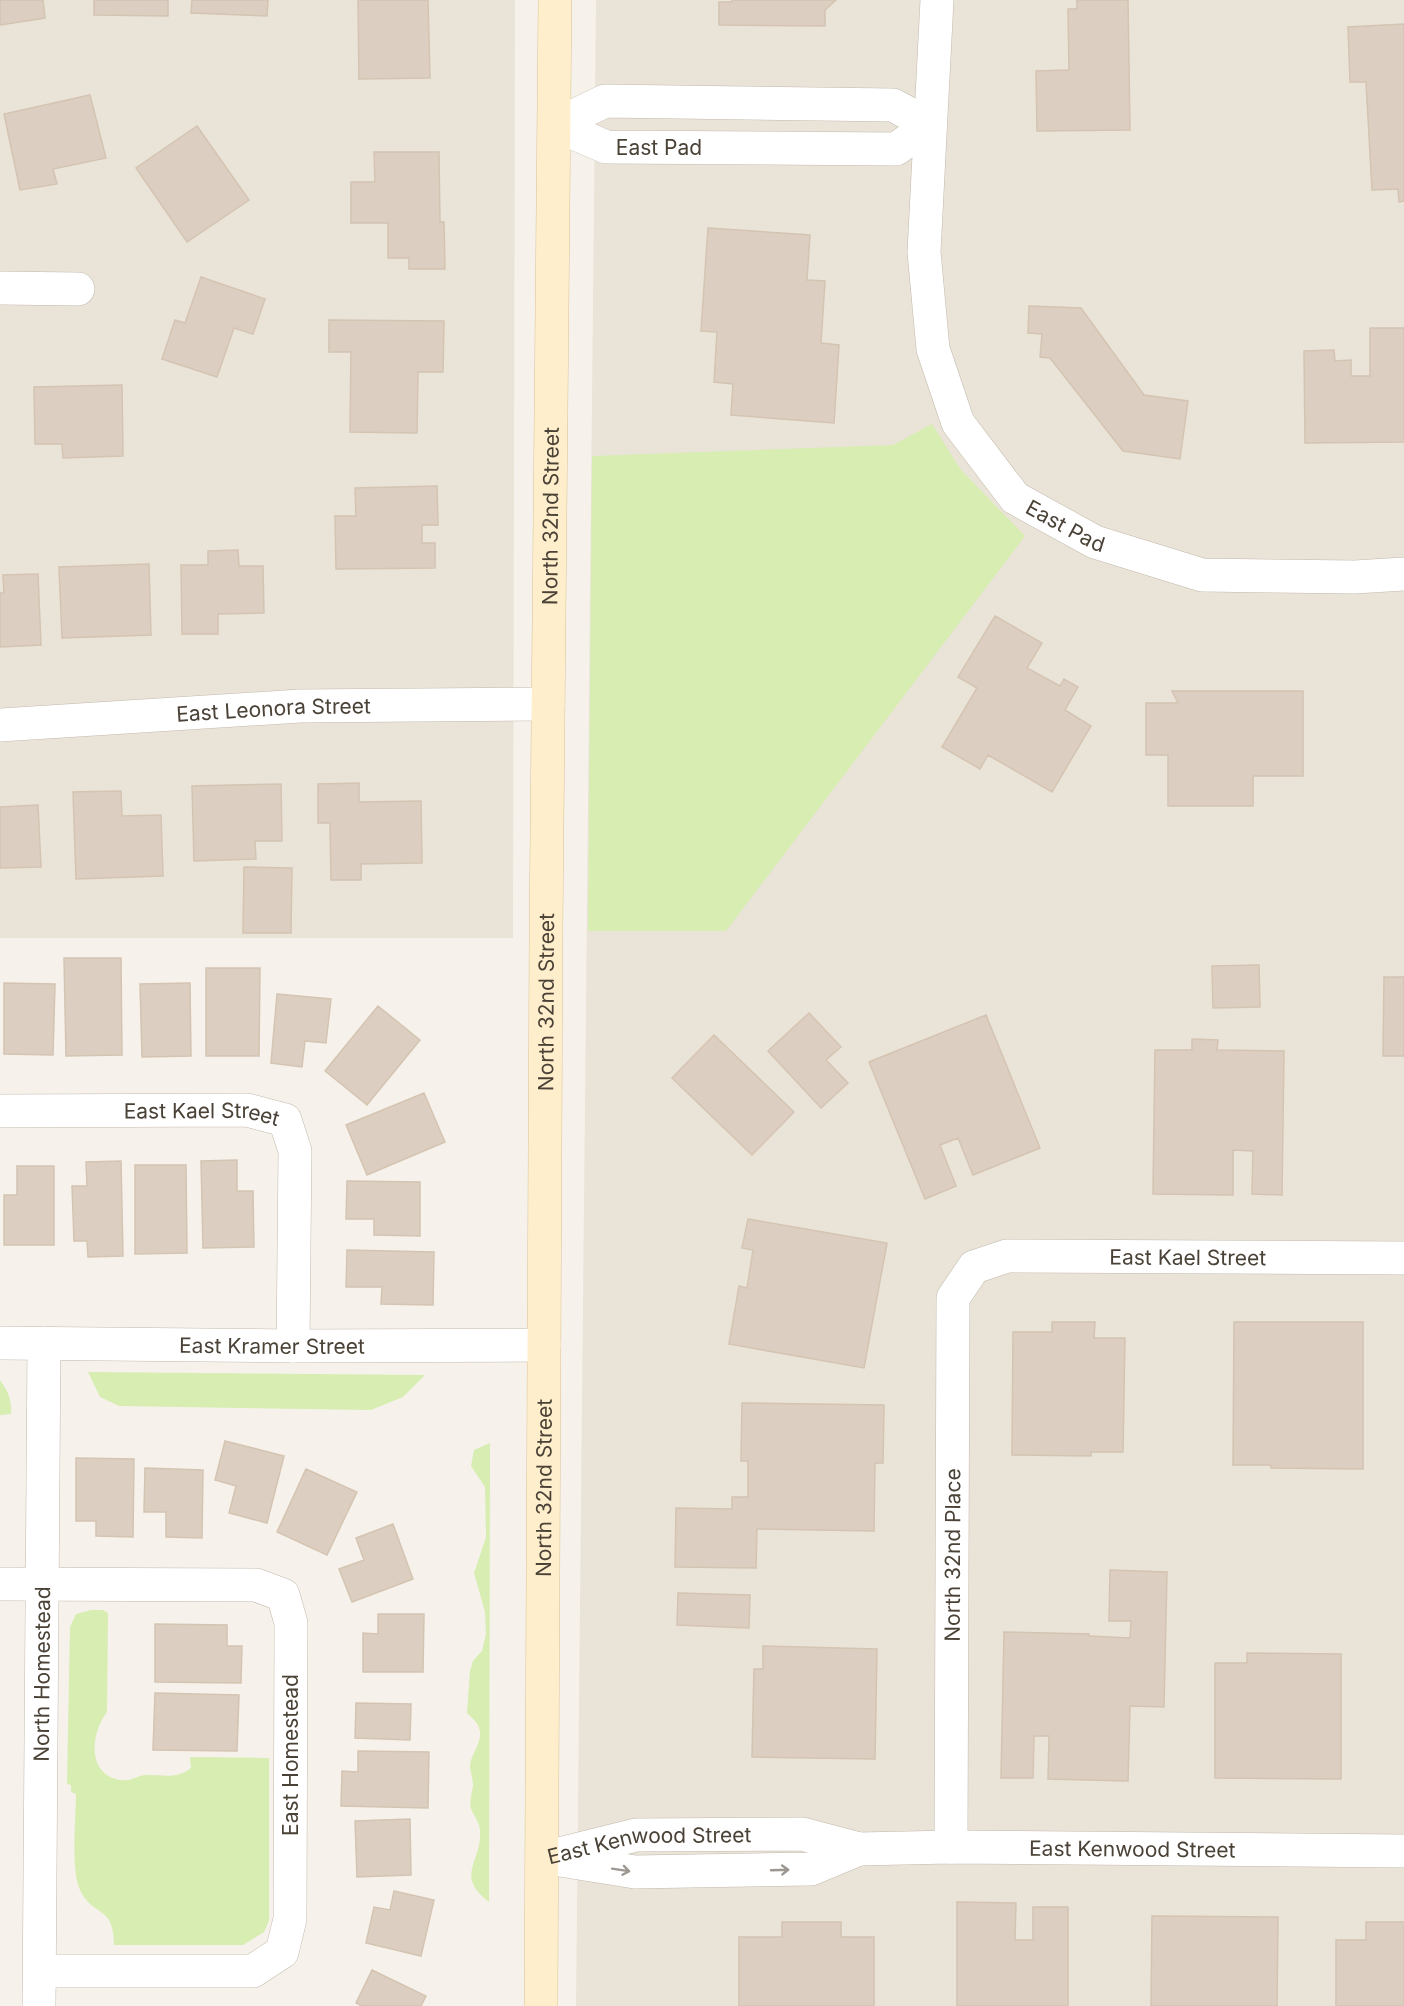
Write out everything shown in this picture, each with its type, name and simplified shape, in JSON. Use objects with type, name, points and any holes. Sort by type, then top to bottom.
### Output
[{"type":"street","name":"North 32nd Street","points":[[542,2006],[544,1346],[555,0]]},
{"type":"street","name":"East Pad","points":[[937,0],[924,252],[933,349],[958,423],[1015,498],[1095,542],[1202,574],[1354,577],[1404,574]]},
{"type":"street","points":[[555,125],[605,101],[893,105],[930,125]]},
{"type":"street","name":"East Pad","points":[[555,125],[606,147],[896,149],[930,125]]},
{"type":"street","points":[[0,288],[78,289]]},
{"type":"street","name":"East Leonora Street","points":[[0,725],[300,706],[549,704]]},
{"type":"street","name":"East Kael Street","points":[[0,1111],[247,1110],[285,1120],[295,1151],[292,1346]]},
{"type":"street","name":"East Kael Street","points":[[974,1267],[1008,1256],[1404,1258]]},
{"type":"street","name":"North 32nd Place","points":[[951,1847],[953,1298],[974,1267]]},
{"type":"street","name":"East Kramer Street","points":[[0,1343],[544,1346]]},
{"type":"street","name":"North Homestead","points":[[39,2006],[44,1343]]},
{"type":"street","name":"East Homestead","points":[[0,1584],[256,1586],[283,1595],[291,1623],[290,1918],[282,1952],[254,1971],[40,1971]]},
{"type":"street","name":"East Kenwood Street","points":[[543,1858],[636,1835],[802,1834],[859,1849],[951,1847],[1404,1851]]},
{"type":"shaded area","points":[[0,0],[515,0],[513,938],[0,938]]},
{"type":"shaded area","points":[[596,0],[1404,0],[1404,2006],[576,2006]]},
{"type":"green space","points":[[932,424],[961,470],[1025,536],[726,931],[588,931],[592,456],[893,445]]},
{"type":"green space","points":[[88,1372],[425,1375],[403,1397],[371,1410],[119,1406],[100,1397]]},
{"type":"green space","points":[[0,1380],[9,1396],[11,1414],[0,1415]]},
{"type":"green space","points":[[490,1443],[489,1902],[479,1893],[471,1876],[480,1842],[480,1831],[470,1806],[473,1786],[470,1767],[480,1732],[477,1724],[467,1713],[470,1671],[473,1661],[482,1651],[486,1634],[485,1612],[474,1573],[486,1537],[485,1487],[471,1466],[474,1450]]},
{"type":"green space","points":[[103,1610],[108,1613],[107,1712],[95,1741],[95,1752],[101,1770],[109,1776],[124,1780],[144,1775],[181,1774],[191,1768],[190,1757],[269,1758],[269,1921],[264,1932],[243,1945],[114,1945],[111,1923],[86,1900],[81,1892],[75,1859],[76,1794],[71,1792],[71,1785],[67,1784],[70,1627],[76,1614]]},
{"type":"building","points":[[0,0],[43,0],[45,18],[0,25]]},
{"type":"building","points":[[94,0],[168,0],[168,16],[94,15]]},
{"type":"building","points":[[192,0],[268,0],[267,16],[191,13]]},
{"type":"building","points":[[358,0],[428,0],[430,78],[359,79]]},
{"type":"building","points":[[732,0],[836,0],[825,10],[825,26],[719,25],[719,2],[732,2]]},
{"type":"building","points":[[1077,0],[1128,0],[1130,130],[1037,131],[1036,71],[1069,70],[1068,9],[1077,9]]},
{"type":"building","points":[[1404,24],[1404,201],[1399,202],[1398,189],[1372,190],[1366,82],[1350,82],[1348,27]]},
{"type":"building","points":[[90,95],[106,158],[53,169],[57,184],[20,190],[4,114]]},
{"type":"building","points":[[197,126],[249,200],[187,242],[136,168]]},
{"type":"building","points":[[374,152],[439,152],[440,222],[444,222],[445,269],[409,269],[409,258],[388,258],[388,223],[351,223],[351,182],[375,182]]},
{"type":"building","points":[[708,228],[810,235],[807,280],[825,281],[821,343],[839,345],[834,423],[731,415],[733,384],[714,382],[717,332],[701,331]]},
{"type":"building","points":[[201,277],[265,299],[253,334],[234,328],[217,377],[162,359],[175,320],[185,323]]},
{"type":"building","points":[[1029,306],[1081,308],[1144,395],[1188,401],[1180,459],[1123,451],[1050,358],[1040,357],[1042,334],[1028,333]]},
{"type":"building","points":[[329,320],[444,321],[443,372],[418,372],[417,433],[350,432],[351,352],[329,352]]},
{"type":"building","points":[[1370,328],[1404,328],[1404,442],[1305,443],[1304,351],[1334,350],[1335,361],[1351,360],[1351,376],[1370,376]]},
{"type":"building","points":[[122,385],[123,456],[63,458],[62,444],[35,444],[34,387]]},
{"type":"building","points":[[437,486],[438,525],[422,525],[422,543],[435,543],[435,568],[336,569],[335,516],[356,516],[355,488]]},
{"type":"building","points":[[238,550],[239,566],[263,566],[264,613],[218,614],[218,634],[182,634],[181,565],[208,565],[208,551]]},
{"type":"building","points":[[149,564],[151,635],[62,638],[59,567]]},
{"type":"building","points":[[38,574],[41,645],[0,647],[0,593],[4,593],[3,575]]},
{"type":"building","points":[[995,616],[1042,643],[1027,668],[1060,686],[1064,679],[1078,687],[1065,710],[1091,726],[1052,792],[988,755],[980,769],[942,747],[977,688],[958,677]]},
{"type":"building","points":[[1172,691],[1303,691],[1303,776],[1253,776],[1253,806],[1168,806],[1168,755],[1146,755],[1146,703],[1178,703]]},
{"type":"building","points":[[359,783],[359,802],[421,801],[422,863],[361,864],[361,880],[331,880],[330,823],[318,823],[318,784]]},
{"type":"building","points":[[281,784],[282,841],[255,841],[256,859],[194,861],[192,786]]},
{"type":"building","points":[[121,791],[122,816],[161,815],[163,876],[76,879],[73,792]]},
{"type":"building","points":[[38,805],[41,867],[0,868],[0,807]]},
{"type":"building","points":[[244,867],[292,868],[291,933],[243,933]]},
{"type":"building","points":[[64,958],[121,958],[122,1055],[66,1056]]},
{"type":"building","points":[[1259,965],[1260,1007],[1213,1008],[1212,966]]},
{"type":"building","points":[[206,968],[260,968],[259,1056],[206,1056]]},
{"type":"building","points":[[1384,977],[1404,977],[1404,1056],[1383,1056]]},
{"type":"building","points":[[4,983],[55,984],[53,1055],[4,1054]]},
{"type":"building","points":[[190,983],[191,1056],[142,1057],[140,984]]},
{"type":"building","points":[[277,994],[331,999],[326,1043],[305,1041],[302,1067],[271,1063]]},
{"type":"building","points":[[378,1006],[420,1040],[367,1105],[325,1071]]},
{"type":"building","points":[[809,1013],[841,1047],[826,1060],[848,1083],[821,1108],[768,1051]]},
{"type":"building","points":[[986,1015],[1040,1148],[973,1175],[958,1138],[940,1145],[956,1186],[925,1199],[869,1062]]},
{"type":"building","points":[[714,1035],[794,1112],[752,1155],[672,1078]]},
{"type":"building","points":[[1192,1039],[1218,1040],[1217,1050],[1284,1051],[1282,1195],[1252,1194],[1253,1151],[1233,1150],[1233,1195],[1153,1194],[1155,1050],[1192,1050]]},
{"type":"building","points":[[424,1093],[445,1142],[367,1175],[346,1125]]},
{"type":"building","points":[[237,1160],[237,1191],[253,1191],[254,1247],[203,1248],[201,1161]]},
{"type":"building","points":[[121,1161],[123,1256],[88,1257],[87,1241],[74,1241],[72,1186],[87,1186],[86,1162]]},
{"type":"building","points":[[135,1165],[186,1165],[187,1253],[135,1254]]},
{"type":"building","points":[[17,1166],[54,1166],[54,1245],[4,1245],[4,1195],[17,1195]]},
{"type":"building","points":[[347,1181],[420,1182],[420,1236],[374,1235],[374,1219],[346,1219]]},
{"type":"building","points":[[748,1219],[887,1243],[864,1368],[729,1344],[739,1286],[747,1288],[753,1250],[742,1248]]},
{"type":"building","points":[[347,1250],[434,1252],[433,1305],[381,1304],[382,1287],[346,1287]]},
{"type":"building","points":[[1052,1322],[1095,1322],[1094,1338],[1125,1338],[1123,1452],[1091,1452],[1091,1456],[1012,1455],[1013,1332],[1052,1332]]},
{"type":"building","points":[[1234,1322],[1363,1322],[1363,1469],[1271,1468],[1271,1465],[1233,1465]]},
{"type":"building","points":[[742,1403],[884,1405],[883,1463],[875,1463],[874,1531],[757,1529],[756,1568],[675,1567],[676,1508],[732,1509],[732,1497],[748,1497],[748,1461],[741,1461]]},
{"type":"building","points":[[225,1441],[284,1456],[267,1523],[229,1513],[236,1486],[215,1480]]},
{"type":"building","points":[[76,1458],[134,1459],[133,1537],[96,1536],[96,1521],[76,1521]]},
{"type":"building","points":[[145,1468],[203,1470],[202,1538],[166,1537],[166,1512],[144,1512]]},
{"type":"building","points":[[306,1469],[357,1492],[327,1555],[277,1532]]},
{"type":"building","points":[[393,1524],[413,1579],[352,1602],[339,1569],[364,1560],[356,1538]]},
{"type":"building","points":[[1110,1570],[1167,1572],[1164,1707],[1130,1706],[1128,1781],[1048,1779],[1049,1736],[1034,1736],[1033,1778],[1001,1778],[1004,1632],[1089,1634],[1089,1636],[1130,1638],[1131,1621],[1109,1621]]},
{"type":"building","points":[[678,1593],[750,1595],[749,1628],[677,1625]]},
{"type":"building","points":[[378,1614],[424,1614],[423,1672],[363,1672],[363,1633],[378,1634]]},
{"type":"building","points":[[155,1624],[227,1625],[227,1646],[242,1646],[241,1683],[155,1682]]},
{"type":"building","points":[[763,1646],[877,1649],[875,1759],[752,1757],[754,1669],[763,1669]]},
{"type":"building","points":[[1247,1653],[1341,1654],[1341,1779],[1215,1778],[1215,1663],[1247,1663]]},
{"type":"building","points":[[155,1693],[239,1695],[237,1751],[153,1750]]},
{"type":"building","points":[[356,1703],[411,1704],[410,1740],[355,1738]]},
{"type":"building","points":[[358,1751],[429,1752],[428,1808],[341,1806],[342,1771],[358,1772]]},
{"type":"building","points":[[410,1819],[411,1875],[357,1877],[355,1821]]},
{"type":"building","points":[[394,1891],[434,1900],[421,1956],[366,1943],[374,1907],[390,1910]]},
{"type":"building","points":[[957,1902],[1016,1903],[1015,1940],[1033,1940],[1033,1907],[1068,1907],[1068,2006],[957,2006]]},
{"type":"building","points":[[1152,1916],[1278,1917],[1277,2006],[1151,2006]]},
{"type":"building","points":[[782,1922],[841,1922],[841,1937],[874,1937],[874,2006],[739,2006],[739,1937],[782,1937]]},
{"type":"building","points":[[1366,1922],[1404,1922],[1404,2006],[1336,2006],[1336,1940],[1366,1940]]},
{"type":"building","points":[[372,1970],[426,1996],[421,2006],[362,2006],[356,2003]]}]
